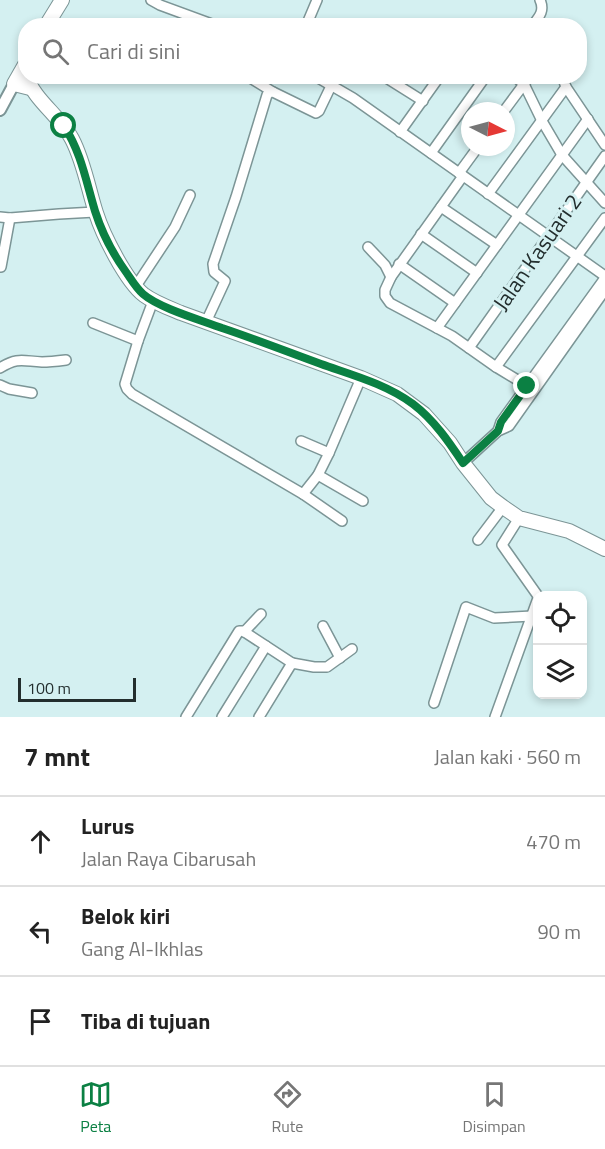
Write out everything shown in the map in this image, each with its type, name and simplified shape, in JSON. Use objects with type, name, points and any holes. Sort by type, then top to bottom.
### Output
[{"type":"main road","points":[[51,18],[62,0]]},
{"type":"main road","points":[[30,84],[71,136],[85,172],[101,227],[115,255],[142,294],[206,322],[362,378],[397,394],[413,405],[436,427],[491,498],[502,507],[519,518],[569,531],[605,549]]},
{"type":"street","points":[[151,0],[196,18]]},
{"type":"street","points":[[309,18],[317,0]]},
{"type":"street","points":[[537,18],[542,10],[540,0]]},
{"type":"street","points":[[0,111],[19,84]]},
{"type":"street","points":[[259,84],[316,113],[331,86]]},
{"type":"street","points":[[328,84],[352,98],[431,153],[605,277],[531,388],[509,426],[498,431],[463,463]]},
{"type":"street","points":[[396,84],[423,101]]},
{"type":"street","points":[[400,132],[435,84]]},
{"type":"street","points":[[431,153],[480,84]]},
{"type":"street","points":[[511,102],[524,84]]},
{"type":"street","points":[[528,84],[542,121],[562,154],[605,203]]},
{"type":"street","points":[[565,84],[605,145]]},
{"type":"street","points":[[488,194],[566,87]]},
{"type":"street","points":[[206,322],[225,281],[214,272],[213,264],[267,95],[270,92],[273,93]]},
{"type":"street","points":[[437,328],[588,119]]},
{"type":"street","points":[[473,156],[441,207],[399,264],[385,290],[385,296],[390,303],[437,328],[531,388]]},
{"type":"street","name":"Jalan Kasuari 2","points":[[469,348],[605,156]]},
{"type":"street","points":[[136,286],[175,227],[190,195]]},
{"type":"street","points":[[441,207],[497,245]]},
{"type":"street","points":[[1,267],[5,218],[95,212]]},
{"type":"street","points":[[496,367],[605,218]]},
{"type":"street","points":[[421,234],[477,273]]},
{"type":"street","points":[[368,247],[385,265],[391,277]]},
{"type":"street","points":[[399,264],[455,303]]},
{"type":"street","points":[[531,388],[605,290]]},
{"type":"street","points":[[153,300],[125,384],[127,389],[303,494],[342,521]]},
{"type":"street","points":[[93,322],[138,341]]},
{"type":"street","points":[[0,368],[15,360],[44,362],[66,360]]},
{"type":"street","points":[[303,494],[318,475],[362,378]]},
{"type":"street","points":[[0,385],[32,393]]},
{"type":"street","points":[[301,441],[329,453]]},
{"type":"street","points":[[318,475],[363,501]]},
{"type":"street","points":[[478,540],[502,507]]},
{"type":"street","points":[[519,518],[502,545],[533,591]]},
{"type":"street","points":[[434,703],[466,607],[494,618],[532,616]]},
{"type":"street","points":[[495,717],[533,612]]},
{"type":"street","points":[[244,632],[261,614]]},
{"type":"street","points":[[324,626],[340,658]]},
{"type":"street","points":[[186,717],[241,630],[292,663],[314,667],[327,667],[352,649]]},
{"type":"street","points":[[222,717],[266,646]]},
{"type":"street","points":[[259,717],[292,663]]},
{"type":"route","points":[[64,126],[82,161],[95,212],[106,239],[142,294],[206,322],[362,378],[397,394],[424,414],[450,443],[463,463],[498,431],[501,422],[527,386]]}]
